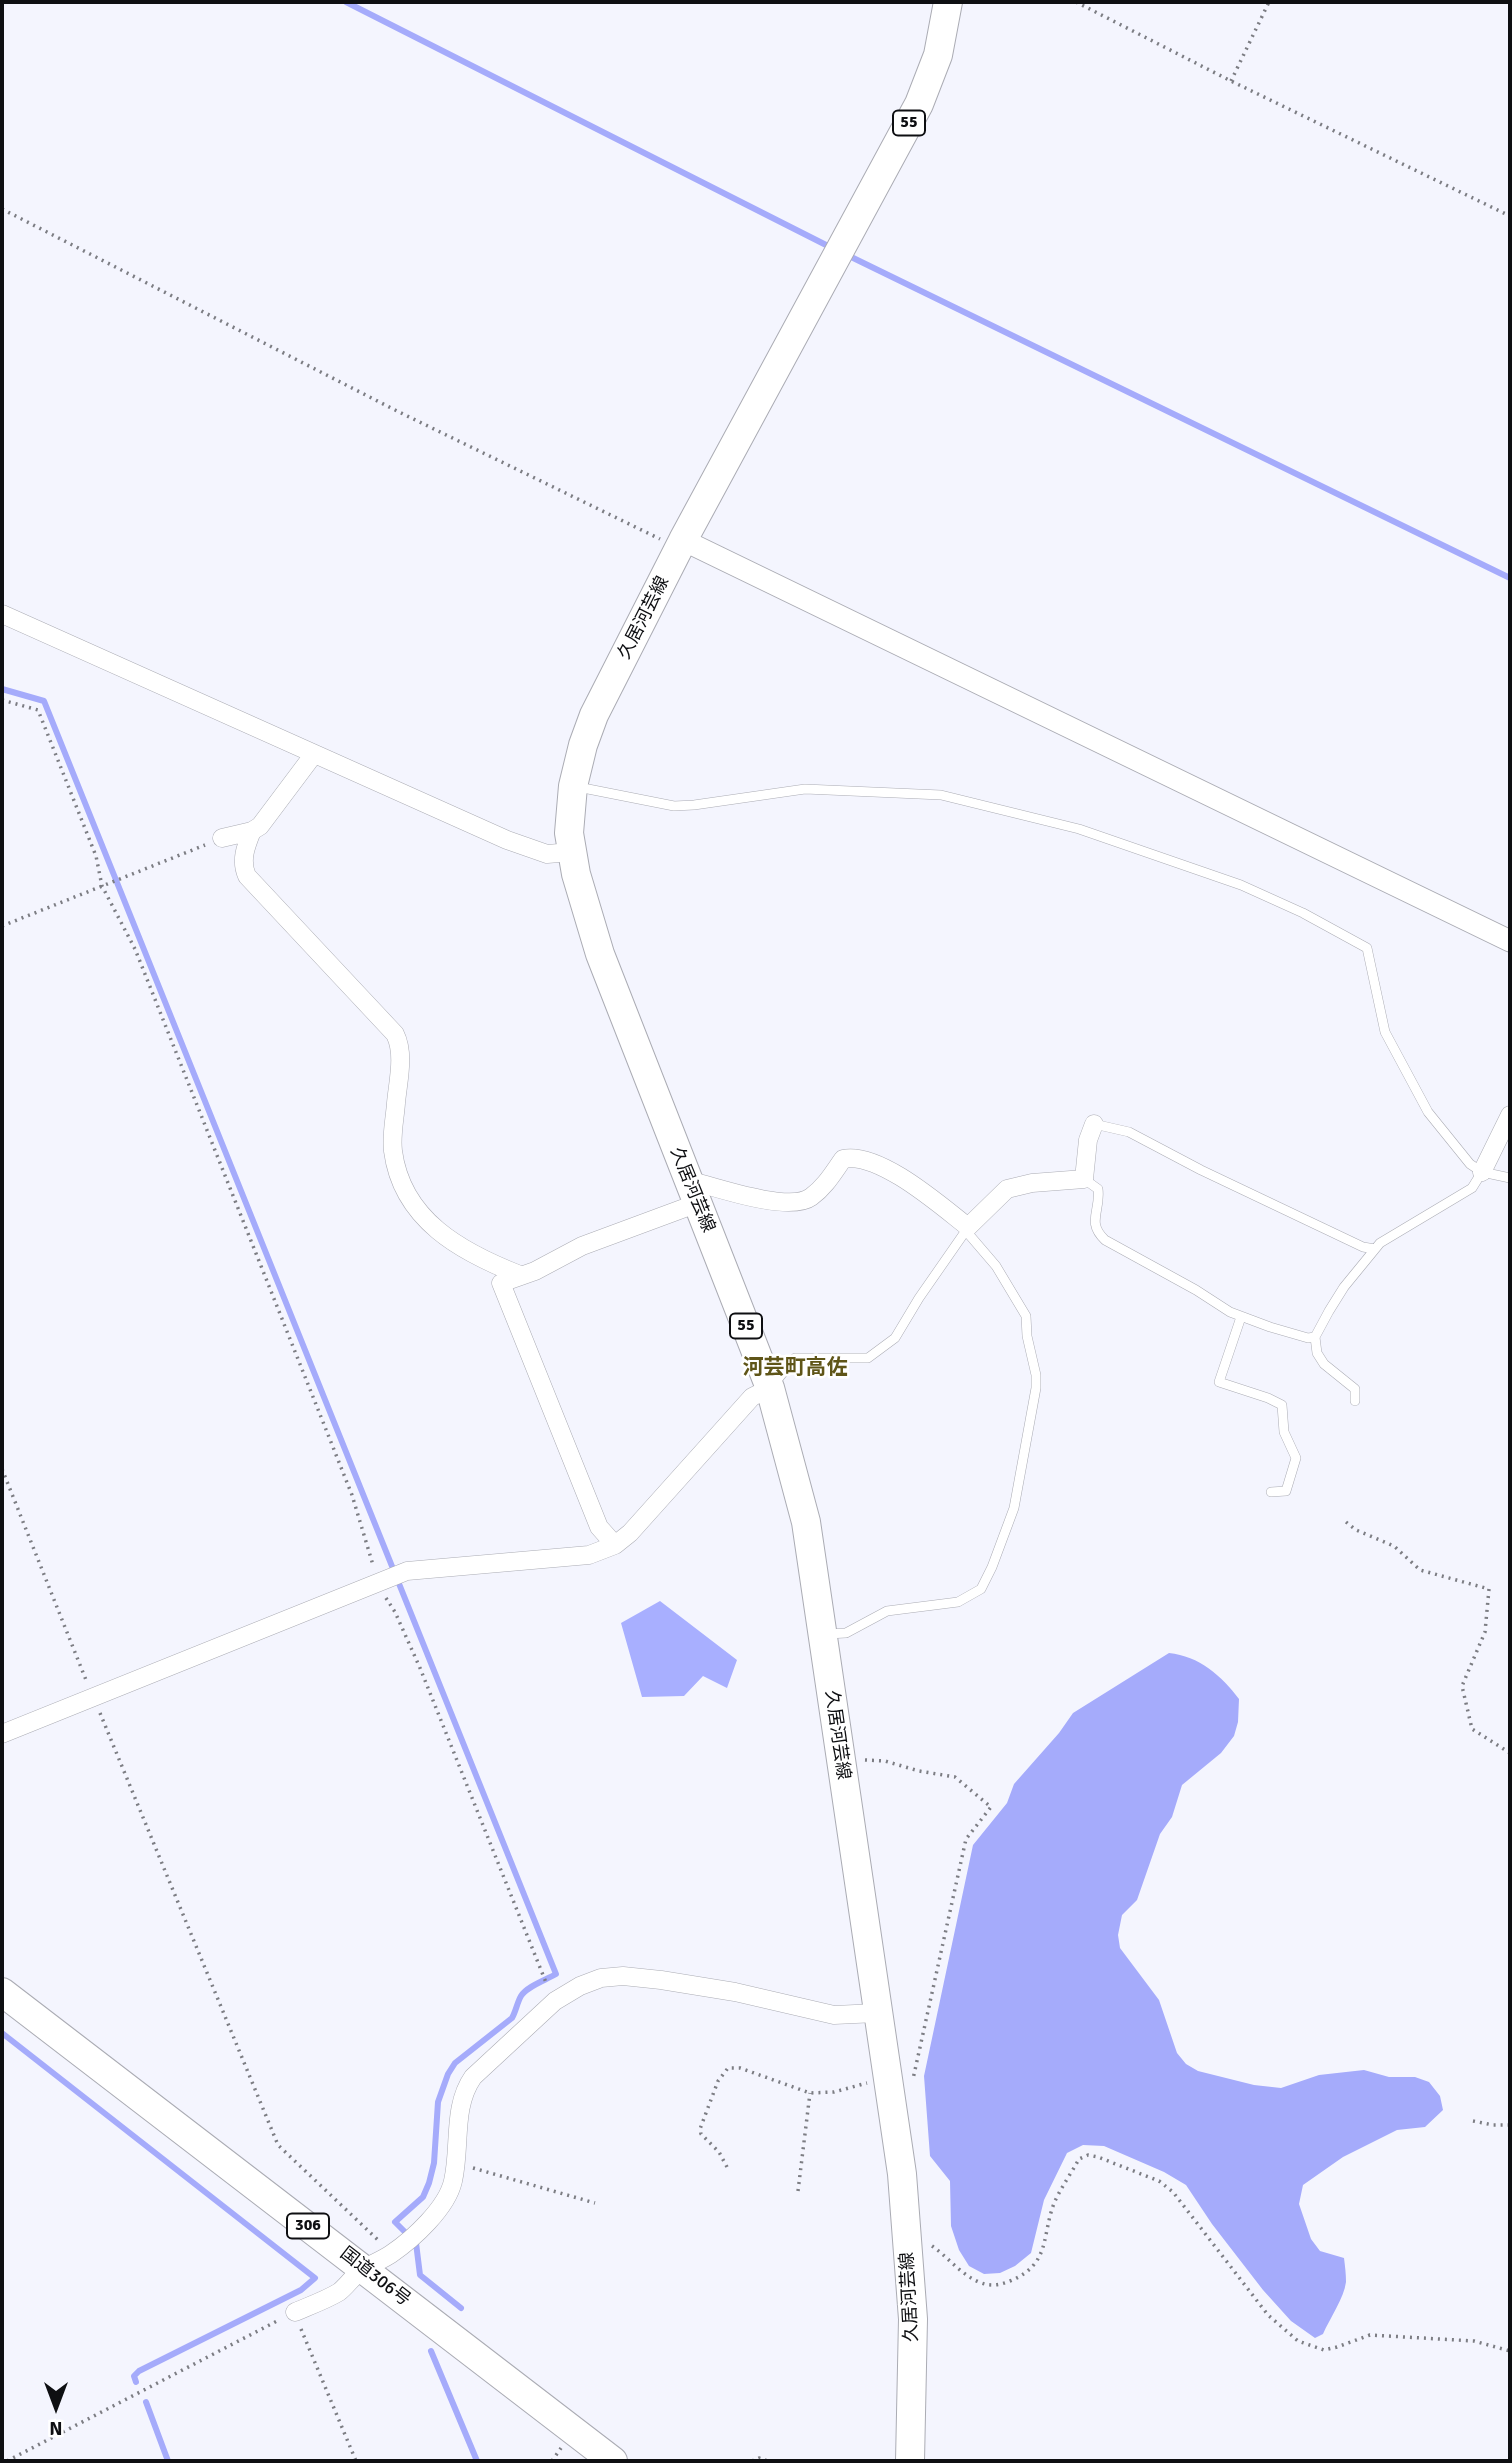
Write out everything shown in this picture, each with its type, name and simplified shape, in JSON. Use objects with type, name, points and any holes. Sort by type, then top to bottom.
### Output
[{"type":"main road","name":"久居河芸線","points":[[910,2461],[914,2319],[902,2174],[900,2080],[877,2013],[806,1522],[770,1388],[600,954],[576,874],[569,833],[573,786],[594,715],[681,544],[919,104],[937,55],[948,2]]},
{"type":"main road","name":"国道306号","points":[[2,1992],[613,2461]]},
{"type":"street","points":[[681,544],[1510,941]]},
{"type":"street","points":[[2,614],[507,840],[547,854],[572,852]]},
{"type":"street","points":[[222,838],[252,831],[260,826],[314,754]]},
{"type":"street","points":[[252,831],[244,852],[243,867],[247,876],[395,1034],[399,1042],[393,1141],[397,1169],[416,1210],[457,1244],[486,1261],[520,1275]]},
{"type":"street","points":[[1482,1172],[1510,1115]]},
{"type":"street","points":[[615,1545],[599,1527],[501,1283],[535,1271],[693,1191],[776,1201],[809,1198],[830,1178],[843,1160],[861,1158],[910,1182],[967,1229],[1007,1189],[1032,1183],[1084,1179],[1088,1140],[1094,1125]]},
{"type":"street","points":[[2,1734],[389,1577],[589,1555],[615,1545],[630,1533],[752,1397],[770,1388]]},
{"type":"street","points":[[295,2312],[340,2291],[351,2278],[392,2253],[441,2209],[448,2198],[456,2164],[461,2102],[473,2077],[555,2001],[580,1986],[601,1978],[623,1976],[735,1992],[834,2015],[877,2013]]},
{"type":"lane","points":[[573,786],[674,806],[694,806],[805,789],[941,795],[1080,829],[1241,885],[1303,913],[1367,948],[1385,1032],[1428,1112],[1463,1157],[1482,1172],[1510,1178]]},
{"type":"lane","points":[[1094,1125],[1129,1132],[1201,1170],[1363,1247],[1375,1249]]},
{"type":"lane","points":[[1355,1401],[1355,1389],[1320,1359],[1315,1337],[1344,1287],[1380,1243],[1472,1188],[1482,1172]]},
{"type":"lane","points":[[1084,1179],[1098,1189],[1095,1226],[1105,1240],[1241,1317],[1295,1334],[1315,1337]]},
{"type":"lane","points":[[770,1388],[795,1358],[868,1358],[895,1338],[967,1229],[996,1266],[1026,1316],[1036,1388],[1014,1508],[981,1589],[965,1600],[894,1609],[846,1633],[822,1634]]},
{"type":"lane","points":[[1241,1317],[1219,1382],[1282,1405],[1284,1432],[1296,1458],[1286,1491],[1271,1492]]},
{"type":"path","points":[[1076,2],[1231,81],[1510,216]]},
{"type":"path","points":[[1231,81],[1269,2]]},
{"type":"path","points":[[2,209],[375,399],[681,544]]},
{"type":"path","points":[[2,700],[38,710],[96,856],[102,886],[135,949],[352,1495],[367,1540],[389,1577],[396,1612],[549,1990]]},
{"type":"path","points":[[2,926],[222,838]]},
{"type":"path","points":[[2,1469],[278,2145],[392,2253]]},
{"type":"path","points":[[1346,1522],[1356,1530],[1394,1546],[1420,1570],[1489,1589],[1485,1632],[1462,1686],[1472,1729],[1510,1753]]},
{"type":"path","points":[[727,2167],[719,2152],[701,2134],[700,2129],[723,2072],[728,2068],[740,2068],[810,2093],[834,2092],[900,2080],[966,1839],[992,1807],[954,1777],[946,1774],[919,1771],[885,1761],[841,1763]]},
{"type":"path","points":[[798,2191],[810,2093]]},
{"type":"path","points":[[1472,2121],[1510,2125]]},
{"type":"path","points":[[907,2242],[921,2242],[933,2247],[964,2274],[980,2283],[991,2286],[1016,2278],[1034,2266],[1042,2253],[1055,2201],[1080,2159],[1088,2155],[1159,2181],[1173,2192],[1268,2315],[1298,2341],[1324,2350],[1370,2335],[1474,2341],[1510,2351]]},
{"type":"path","points":[[456,2164],[595,2203]]},
{"type":"path","points":[[7,2461],[295,2312],[322,2385],[356,2461]]},
{"type":"path","points":[[752,2461],[759,2458],[766,2460]]},
{"type":"shaded area","points":[[660,1601],[737,1660],[727,1688],[703,1676],[684,1696],[642,1697],[621,1623]]},
{"type":"shaded area","points":[[1169,1653],[1190,1658],[1209,1668],[1239,1699],[1234,1736],[1221,1753],[1182,1785],[1172,1817],[1160,1834],[1137,1900],[1122,1915],[1118,1935],[1120,1948],[1159,2000],[1177,2053],[1186,2064],[1198,2071],[1254,2085],[1281,2088],[1319,2075],[1364,2070],[1389,2077],[1415,2077],[1429,2082],[1440,2096],[1443,2110],[1425,2127],[1397,2130],[1343,2157],[1303,2185],[1299,2204],[1311,2239],[1320,2251],[1344,2258],[1346,2273],[1345,2288],[1340,2301],[1323,2334],[1315,2338],[1291,2321],[1263,2290],[1186,2185],[1164,2172],[1104,2146],[1083,2145],[1067,2153],[1044,2200],[1031,2253],[1015,2266],[1000,2273],[984,2274],[969,2266],[959,2250],[951,2226],[950,2181],[930,2156],[924,2076],[973,1845],[1007,1803],[1014,1784],[1073,1713]]},
{"type":"waterway","points":[[346,2],[832,248]]},
{"type":"waterway","points":[[845,254],[1510,578]]},
{"type":"waterway","points":[[2,689],[44,701],[556,1974],[524,1992],[512,2018],[455,2063],[438,2102],[434,2163],[429,2183],[423,2197],[395,2222],[416,2243],[420,2275],[461,2308]]},
{"type":"waterway","points":[[2,2033],[315,2278],[301,2290],[139,2371],[134,2376],[136,2382]]},
{"type":"waterway","points":[[431,2351],[477,2461]]},
{"type":"waterway","points":[[146,2402],[168,2461]]},
{"type":"district","name":"河芸町高佐","points":[[795,1368]]}]
